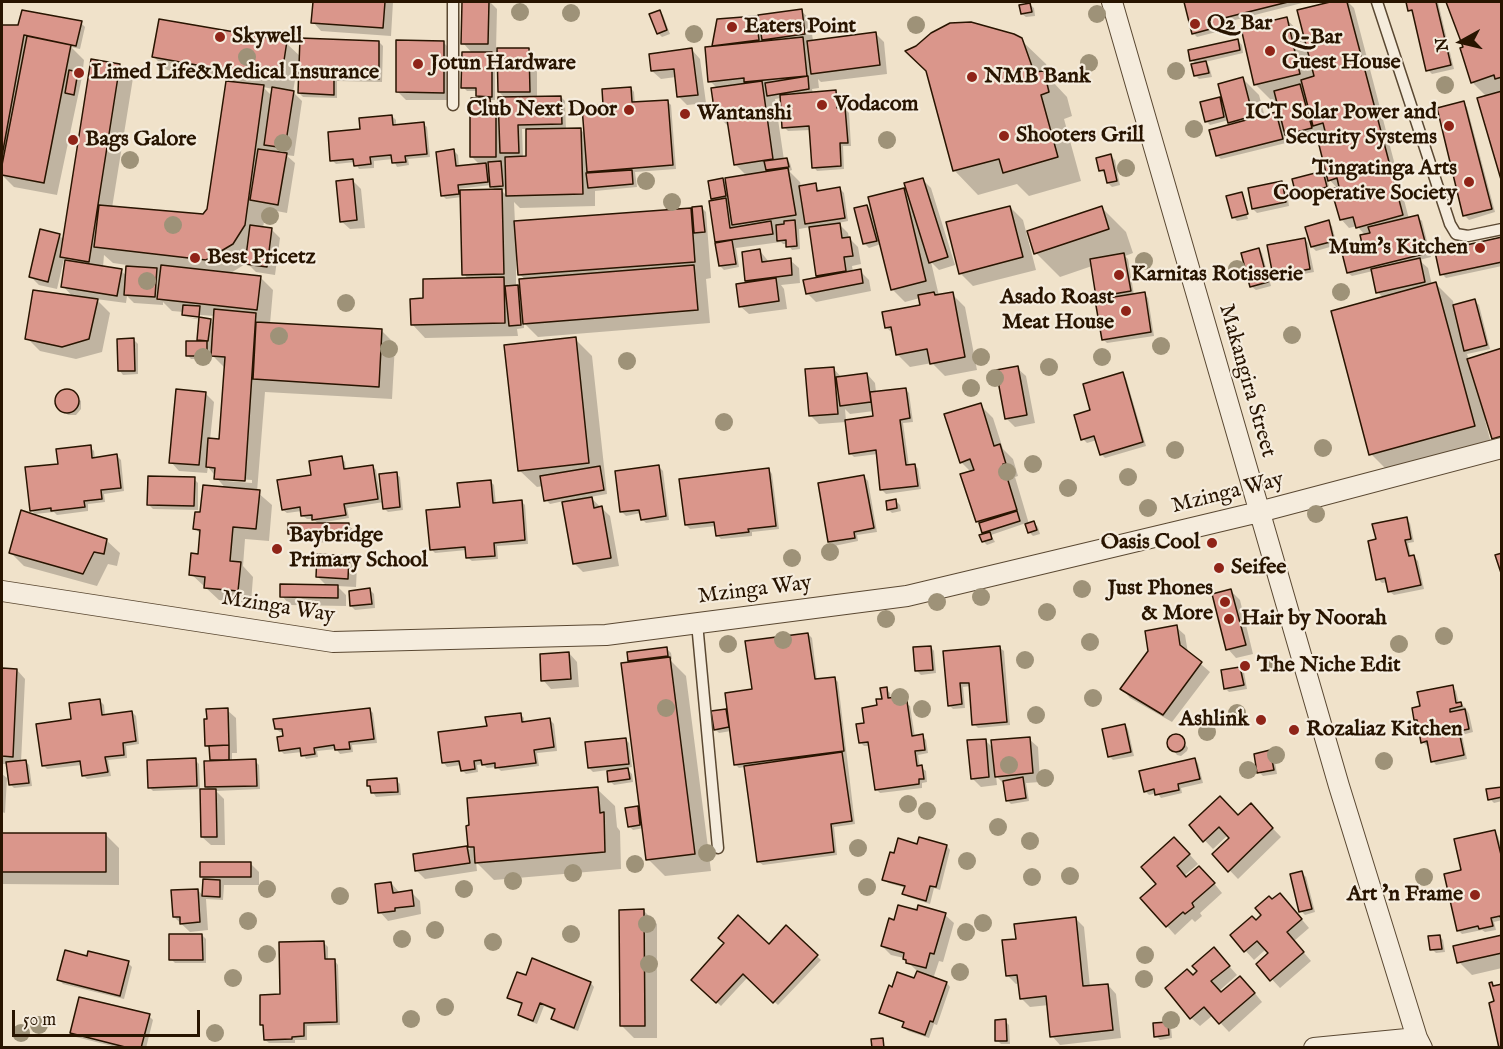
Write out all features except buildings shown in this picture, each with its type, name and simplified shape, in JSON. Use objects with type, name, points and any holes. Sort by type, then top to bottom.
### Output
[{"type":"street","name":"Makangira Street","points":[[1112,2],[1336,775],[1420,1043]]},
{"type":"street","name":"Mzinga Way","points":[[2,591],[333,642],[606,635],[907,596],[1259,512],[1502,448]]},
{"type":"street","points":[[1314,1047],[1420,1043]]},
{"type":"lane","points":[[453,2],[453,105]]},
{"type":"lane","points":[[1377,2],[1450,224],[1456,234],[1468,236],[1502,229]]},
{"type":"lane","points":[[697,623],[718,848]]},
{"type":"place","name":"Q2 Bar","points":[[1195,24]]},
{"type":"place","name":"Eaters Point","points":[[732,27]]},
{"type":"place","name":"Skywell","points":[[220,37]]},
{"type":"place","name":"Q-Bar Guest House","points":[[1270,51]]},
{"type":"place","name":"Jotun Hardware","points":[[418,64]]},
{"type":"place","name":"Limed Life&Medical Insurance","points":[[79,73]]},
{"type":"place","name":"NMB Bank","points":[[972,77]]},
{"type":"place","name":"Vodacom","points":[[822,105]]},
{"type":"place","name":"Club Next Door","points":[[629,110]]},
{"type":"place","name":"Wantanshi","points":[[685,114]]},
{"type":"place","name":"ICT Solar Power and Security Systems","points":[[1449,126]]},
{"type":"place","name":"Shooters Grill","points":[[1004,136]]},
{"type":"place","name":"Bags Galore","points":[[73,140]]},
{"type":"place","name":"Tingatinga Arts Cooperative Society","points":[[1469,182]]},
{"type":"place","name":"Mum's Kitchen","points":[[1480,248]]},
{"type":"place","name":"Best Pricetz","points":[[195,258]]},
{"type":"place","name":"Karnitas Rotisserie","points":[[1119,275]]},
{"type":"place","name":"Asado Roast Meat House","points":[[1126,311]]},
{"type":"place","name":"Oasis Cool","points":[[1212,543]]},
{"type":"place","name":"Baybridge Primary School","points":[[277,549]]},
{"type":"place","name":"Seifee","points":[[1219,568]]},
{"type":"place","name":"Just Phones & More","points":[[1225,602]]},
{"type":"place","name":"Hair by Noorah","points":[[1229,619]]},
{"type":"place","name":"The Niche Edit","points":[[1245,666]]},
{"type":"place","name":"Ashlink","points":[[1261,720]]},
{"type":"place","name":"Rozaliaz Kitchen","points":[[1294,730]]},
{"type":"place","name":"Art 'n Frame","points":[[1475,895]]}]
